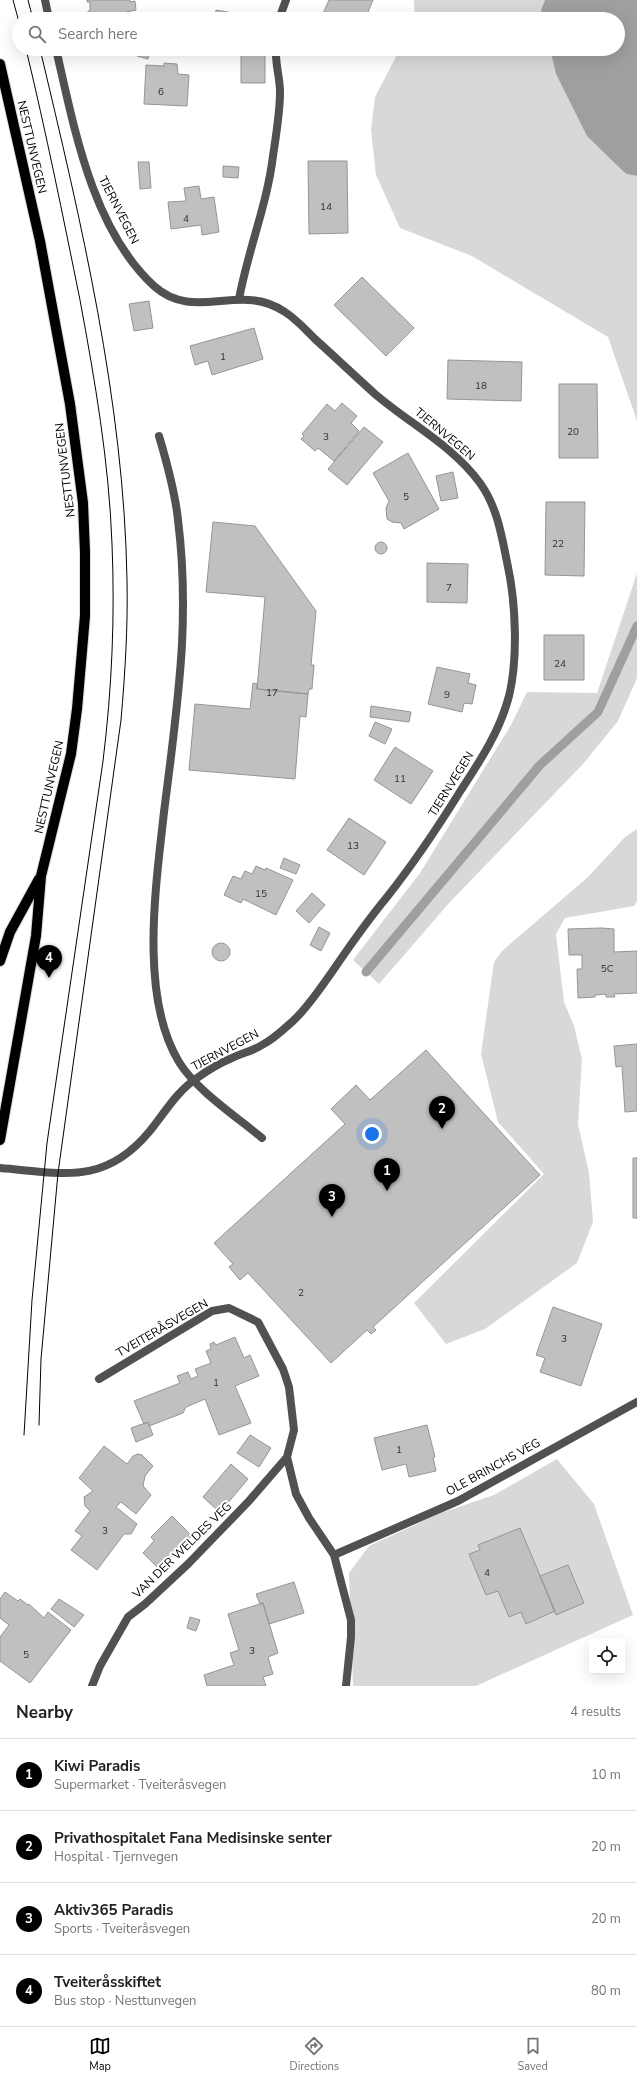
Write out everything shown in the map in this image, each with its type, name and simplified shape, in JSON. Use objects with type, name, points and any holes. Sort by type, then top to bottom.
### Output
[{"type":"main road","name":"NESTTUNVEGEN","points":[[0,64],[40,241],[70,404],[83,503],[85,616],[80,682],[71,754],[41,876],[36,936],[0,1140]]},
{"type":"main road","name":"NESTTUNVEGEN","points":[[0,961],[10,932],[41,876]]},
{"type":"street","points":[[45,0],[48,12]]},
{"type":"street","points":[[282,12],[286,0]]},
{"type":"street","name":"TJERNVEGEN","points":[[0,1168],[72,1173],[102,1169],[124,1156],[137,1146],[175,1098],[193,1080],[235,1056],[260,1047],[298,1016],[363,927],[406,873],[470,777],[491,740],[504,711],[512,678],[514,639],[510,576],[497,516],[492,504],[478,481],[459,459],[378,396],[288,314],[267,303],[239,299],[193,303],[176,301],[153,285],[136,265],[114,230],[89,177],[81,154],[58,56]]},
{"type":"street","points":[[239,299],[251,250],[266,200],[273,156],[280,91],[276,56]]},
{"type":"street","points":[[159,436],[171,480],[178,519],[183,588],[182,643],[178,700],[155,888],[153,926],[159,1008],[166,1034],[179,1062],[193,1080],[262,1138]]},
{"type":"street","name":"TVEITERÅSVEGEN","points":[[99,1378],[212,1311],[229,1308],[258,1322],[283,1369],[289,1387],[294,1430],[287,1458],[296,1494],[309,1518],[334,1555],[351,1620],[351,1637],[346,1686]]},
{"type":"street","name":"OLE BRINCHS VEG","points":[[334,1555],[458,1501],[637,1402]]},
{"type":"street","name":"VAN DER WELDES VEG","points":[[92,1686],[100,1666],[128,1617],[145,1604],[188,1564],[248,1502],[287,1458]]},
{"type":"shaded area","points":[[414,0],[545,0],[541,12],[415,12]]},
{"type":"shaded area","points":[[545,0],[637,0],[637,176],[626,174],[587,136],[556,74],[552,56],[625,56],[625,12],[541,12]]},
{"type":"shaded area","points":[[396,56],[552,56],[556,74],[625,174],[637,176],[637,421],[608,337],[472,256],[400,228],[376,175],[371,130],[375,97]]},
{"type":"shaded area","points":[[637,573],[637,678],[618,721],[583,764],[450,902],[379,984],[353,960],[420,873],[511,725],[527,692],[597,693]]},
{"type":"shaded area","points":[[637,829],[637,901],[634,906],[565,918],[556,934],[564,1002],[574,1026],[582,1059],[578,1124],[589,1173],[593,1222],[577,1263],[485,1329],[446,1344],[414,1303],[544,1174],[498,1122],[481,1054],[494,962],[502,951],[588,877],[625,837]]},
{"type":"shaded area","points":[[557,1459],[594,1504],[633,1615],[476,1686],[353,1686],[349,1573],[369,1546],[441,1513],[494,1495]]},
{"type":"building","points":[[87,0],[130,0],[130,2],[135,1],[136,10],[126,12],[88,12],[90,11],[90,2],[87,2]]},
{"type":"building","points":[[329,0],[373,0],[368,12],[324,12]]},
{"type":"building","points":[[216,10],[227,12],[216,12]]},
{"type":"building","points":[[137,56],[149,56],[148,59]]},
{"type":"building","points":[[241,56],[265,56],[265,83],[241,83]]},
{"type":"building","points":[[164,63],[177,64],[178,74],[189,75],[187,106],[144,104],[146,65],[164,66]]},
{"type":"building","points":[[308,161],[347,161],[348,233],[309,234]]},
{"type":"building","points":[[138,162],[149,162],[151,188],[140,189]]},
{"type":"building","points":[[223,166],[239,167],[238,178],[223,177]]},
{"type":"building","points":[[199,186],[201,199],[214,197],[219,232],[202,235],[201,225],[171,229],[168,202],[186,201],[184,188]]},
{"type":"building","points":[[362,277],[414,328],[386,356],[334,305]]},
{"type":"building","points":[[149,301],[153,328],[134,331],[129,304]]},
{"type":"building","points":[[254,328],[263,359],[212,375],[208,361],[195,365],[190,346]]},
{"type":"building","points":[[448,360],[522,362],[521,401],[447,399]]},
{"type":"building","points":[[559,384],[597,384],[598,458],[559,458]]},
{"type":"building","points":[[342,403],[357,416],[351,423],[359,431],[334,461],[318,448],[315,451],[301,439],[304,436],[302,434],[327,404],[335,411]]},
{"type":"building","points":[[364,427],[383,442],[347,485],[328,469]]},
{"type":"building","points":[[408,453],[439,509],[404,529],[401,523],[392,522],[387,519],[386,508],[389,501],[373,473]]},
{"type":"building","points":[[453,472],[458,498],[441,501],[436,476]]},
{"type":"building","points":[[546,502],[585,502],[584,576],[545,575]]},
{"type":"building","points":[[213,522],[255,526],[316,611],[311,665],[314,665],[312,689],[309,689],[308,694],[257,689],[265,597],[206,592]]},
{"type":"building","points":[[381,542],[385,544],[387,548],[385,552],[381,554],[377,552],[375,548],[377,544]]},
{"type":"building","points":[[427,563],[468,564],[467,603],[427,602]]},
{"type":"building","points":[[544,635],[584,635],[584,680],[544,680]]},
{"type":"building","points":[[437,667],[470,674],[468,683],[476,685],[472,704],[464,703],[462,712],[428,704]]},
{"type":"building","points":[[253,683],[257,684],[257,689],[308,694],[306,717],[300,716],[295,779],[189,770],[195,704],[250,709]]},
{"type":"building","points":[[371,706],[411,712],[409,722],[370,717]]},
{"type":"building","points":[[375,722],[392,729],[385,744],[369,736]]},
{"type":"building","points":[[395,747],[433,771],[411,804],[374,780]]},
{"type":"building","points":[[349,818],[386,842],[364,875],[327,850]]},
{"type":"building","points":[[284,858],[300,865],[296,874],[280,868]]},
{"type":"building","points":[[256,866],[265,870],[266,868],[293,880],[276,915],[243,899],[241,903],[224,895],[233,876],[241,879],[245,871],[252,874]]},
{"type":"building","points":[[312,893],[325,905],[309,923],[296,911]]},
{"type":"building","points":[[319,927],[330,933],[321,951],[310,945]]},
{"type":"building","points":[[568,929],[614,929],[614,952],[637,951],[637,993],[614,994],[615,997],[606,997],[606,994],[595,995],[595,997],[578,998],[577,969],[582,969],[582,955],[569,955]]},
{"type":"building","points":[[221,943],[227,946],[230,952],[227,958],[221,961],[215,958],[212,952],[215,946]]},
{"type":"building","points":[[637,1044],[637,1111],[625,1112],[622,1066],[616,1067],[614,1046]]},
{"type":"building","points":[[426,1050],[540,1175],[373,1327],[376,1330],[371,1334],[367,1330],[331,1363],[248,1273],[240,1280],[229,1267],[233,1264],[214,1243],[345,1124],[331,1109],[356,1085],[370,1100]]},
{"type":"building","points":[[633,1158],[637,1158],[637,1218],[633,1218]]},
{"type":"building","points":[[553,1307],[602,1324],[581,1386],[540,1372],[545,1358],[536,1355]]},
{"type":"building","points":[[235,1337],[244,1358],[250,1355],[259,1376],[235,1386],[251,1423],[219,1435],[205,1399],[186,1407],[183,1413],[149,1426],[148,1422],[144,1424],[134,1401],[180,1383],[177,1376],[188,1372],[191,1379],[198,1376],[195,1369],[211,1363],[206,1351],[211,1349],[210,1344],[214,1342],[216,1345]]},
{"type":"building","points":[[148,1422],[153,1435],[136,1442],[131,1428]]},
{"type":"building","points":[[427,1425],[435,1457],[433,1457],[436,1471],[409,1477],[406,1464],[382,1470],[374,1438]]},
{"type":"building","points":[[250,1435],[271,1448],[259,1467],[237,1453]]},
{"type":"building","points":[[104,1446],[127,1464],[133,1456],[138,1454],[142,1455],[153,1466],[145,1476],[143,1486],[151,1495],[136,1514],[121,1502],[116,1507],[137,1524],[131,1534],[124,1534],[97,1570],[71,1550],[82,1536],[75,1531],[90,1511],[85,1506],[84,1497],[93,1491],[79,1478]]},
{"type":"building","points":[[231,1464],[248,1479],[221,1511],[219,1509],[218,1511],[203,1497]]},
{"type":"building","points":[[172,1516],[192,1536],[159,1569],[143,1553],[154,1541],[151,1537]]},
{"type":"building","points":[[520,1528],[555,1611],[526,1624],[521,1612],[509,1617],[498,1591],[486,1595],[469,1554],[480,1550],[478,1545]]},
{"type":"building","points":[[568,1565],[584,1603],[556,1615],[540,1576]]},
{"type":"building","points":[[294,1582],[304,1613],[269,1624],[263,1603],[260,1604],[256,1594]]},
{"type":"building","points":[[5,1592],[18,1601],[20,1599],[28,1605],[29,1604],[44,1618],[48,1612],[71,1630],[30,1683],[0,1661],[0,1637],[9,1625],[0,1618],[0,1599]]},
{"type":"building","points":[[59,1599],[84,1615],[74,1627],[51,1609]]},
{"type":"building","points":[[263,1603],[278,1653],[268,1657],[273,1674],[263,1677],[266,1686],[207,1686],[204,1675],[234,1665],[230,1653],[239,1650],[228,1614]]},
{"type":"building","points":[[190,1617],[200,1620],[196,1631],[187,1628]]},
{"type":"waterway","points":[[366,972],[540,765],[598,712],[637,626]]},
{"type":"tram line","points":[[13,0],[16,12]]},
{"type":"tram line","points":[[28,0],[31,12]]},
{"type":"tram line","points":[[24,1435],[32,1300],[47,1143],[103,761],[111,679],[113,625],[112,544],[108,483],[96,391],[80,300],[28,56]]},
{"type":"tram line","points":[[39,1425],[41,1359],[58,1173],[121,720],[126,650],[127,598],[124,513],[118,446],[109,379],[85,246],[42,56]]},
{"type":"place","name":"Tveiteråsskiftet","points":[[49,978]]},
{"type":"place","name":"Privathospitalet Fana Medisinske senter","points":[[442,1129]]},
{"type":"place","name":"Kiwi Paradis","points":[[387,1191]]},
{"type":"place","name":"Aktiv365 Paradis","points":[[332,1217]]}]
